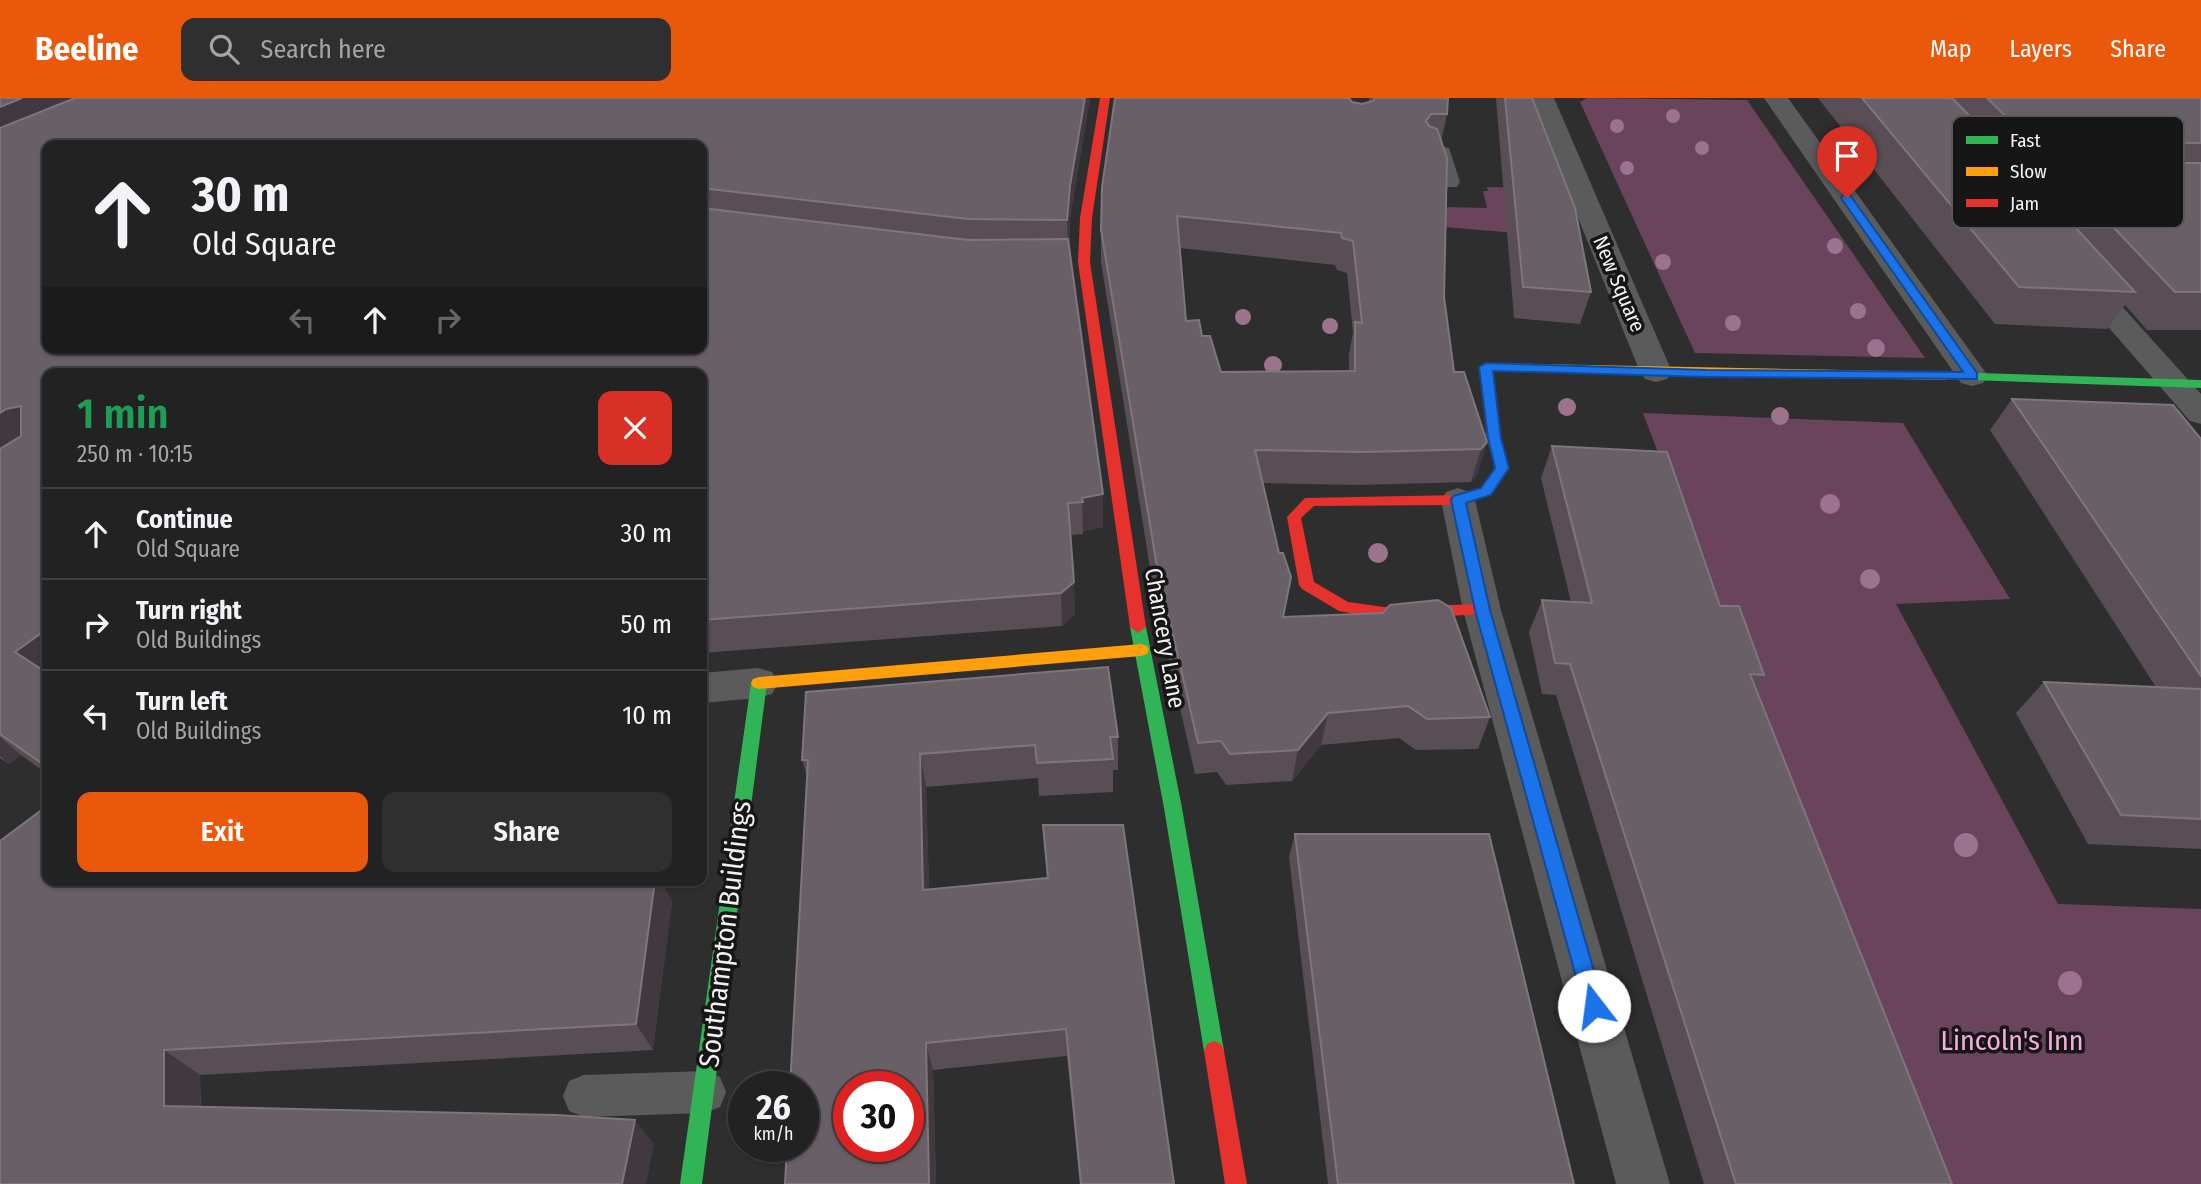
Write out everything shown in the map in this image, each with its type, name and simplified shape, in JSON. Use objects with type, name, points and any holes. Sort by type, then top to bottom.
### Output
[{"type":"street","name":"Chancery Lane","points":[[1105,98],[1086,218],[1084,262],[1141,650],[1173,808],[1236,1184]]},
{"type":"street","name":"New Square","points":[[1542,98],[1657,372]]},
{"type":"street","points":[[1776,98],[1972,376]]},
{"type":"street","points":[[2063,257],[2188,384],[2201,414]]},
{"type":"street","points":[[1482,610],[1384,613],[1344,607],[1307,585],[1294,517],[1310,501],[1458,500],[1486,492],[1502,468],[1494,438],[1486,367],[1972,376],[2188,384]]},
{"type":"street","points":[[1458,500],[1482,610],[1643,1184]]},
{"type":"street","points":[[707,688],[1141,650]]},
{"type":"street","name":"Southampton Buildings","points":[[691,1184],[758,684]]},
{"type":"lane","points":[[1432,151],[1442,152],[1450,182]]},
{"type":"lane","points":[[584,1096],[705,1092]]},
{"type":"green space","points":[[1587,98],[1747,100],[1925,358],[1695,353],[1580,102]]},
{"type":"green space","points":[[1487,187],[1547,188],[1565,237],[1407,224],[1401,206],[1487,208],[1483,191],[1488,191]]},
{"type":"green space","name":"Lincoln's Inn","points":[[1643,413],[1903,423],[2010,599],[1896,604],[2058,904],[2201,909],[2201,1184],[1911,1184],[1762,728]]},
{"type":"building","points":[[0,98],[22,98],[0,107]]},
{"type":"building","points":[[75,98],[1085,98],[1067,220],[968,219],[707,189],[707,140],[42,140],[42,354],[707,354],[707,209],[968,240],[1068,239],[1103,494],[1082,498],[1083,502],[1068,503],[1074,582],[1061,593],[707,620],[707,368],[42,368],[42,633],[15,652],[42,670],[42,763],[0,734],[0,449],[21,436],[21,406],[0,413],[0,128]]},
{"type":"building","points":[[1115,98],[1349,98],[1352,102],[1362,104],[1375,98],[1448,98],[1447,114],[1431,114],[1426,121],[1429,126],[1437,129],[1447,158],[1444,297],[1454,372],[1464,372],[1487,442],[1481,449],[1364,452],[1255,450],[1279,553],[1283,553],[1291,577],[1283,617],[1383,613],[1390,605],[1438,600],[1451,608],[1490,717],[1427,719],[1408,706],[1328,713],[1298,750],[1230,754],[1221,741],[1198,743],[1156,561],[1101,230],[1102,187]],"holes":[[[1177,216],[1341,233],[1342,238],[1353,241],[1362,323],[1355,322],[1355,371],[1221,372],[1210,336],[1202,336],[1199,320],[1186,321]]]},
{"type":"building","points":[[1505,98],[1532,98],[1575,208],[1591,292],[1523,287]]},
{"type":"building","points":[[1862,98],[1952,98],[1970,116],[1952,116],[1952,206]]},
{"type":"building","points":[[1987,98],[2201,98],[2201,143],[2184,143],[2184,116],[2005,116]]},
{"type":"building","points":[[2184,163],[2201,163],[2201,292],[2175,292],[2114,228],[2184,228]]},
{"type":"building","points":[[1970,228],[2076,228],[2135,292],[2019,287]]},
{"type":"building","points":[[2012,399],[2173,405],[2201,439],[2201,676]]},
{"type":"building","points":[[1552,446],[1667,452],[1720,606],[1739,606],[1764,675],[1750,674],[1952,1184],[1736,1184],[1570,664],[1555,663],[1542,600],[1592,603]]},
{"type":"building","points":[[1108,667],[1118,737],[1110,737],[1113,759],[1037,763],[1035,745],[920,754],[923,890],[1048,878],[1043,825],[1123,825],[1174,1184],[1081,1184],[1066,1029],[926,1043],[929,1184],[785,1184],[786,1162],[819,1162],[819,1071],[791,1071],[808,760],[802,760],[806,692]]},
{"type":"building","points":[[2044,682],[2201,689],[2201,819],[2121,815]]},
{"type":"building","points":[[42,810],[42,886],[654,886],[636,1024],[164,1050],[164,1106],[556,1115],[635,1120],[622,1184],[0,1184],[0,841]]},
{"type":"building","points":[[1295,834],[1489,834],[1574,1184],[1338,1184]]},
{"type":"traffic: fast","points":[[1946,376],[2201,384]]},
{"type":"traffic: fast","points":[[1138,627],[1173,808],[1214,1051]]},
{"type":"traffic: fast","points":[[691,1184],[759,683]]},
{"type":"traffic: slow","points":[[1489,487],[1502,468],[1494,438],[1486,367],[1946,376]]},
{"type":"traffic: slow","points":[[759,683],[1141,650]]},
{"type":"traffic: jam","points":[[1105,98],[1086,218],[1084,262],[1138,627]]},
{"type":"traffic: jam","points":[[1482,610],[1384,613],[1344,607],[1307,585],[1294,517],[1310,501],[1458,500],[1486,492],[1489,487]]},
{"type":"traffic: jam","points":[[1214,1051],[1236,1184]]},
{"type":"route","points":[[1594,1006],[1482,610],[1458,500],[1486,492],[1502,468],[1494,438],[1486,367],[1972,376],[1847,198]]}]
